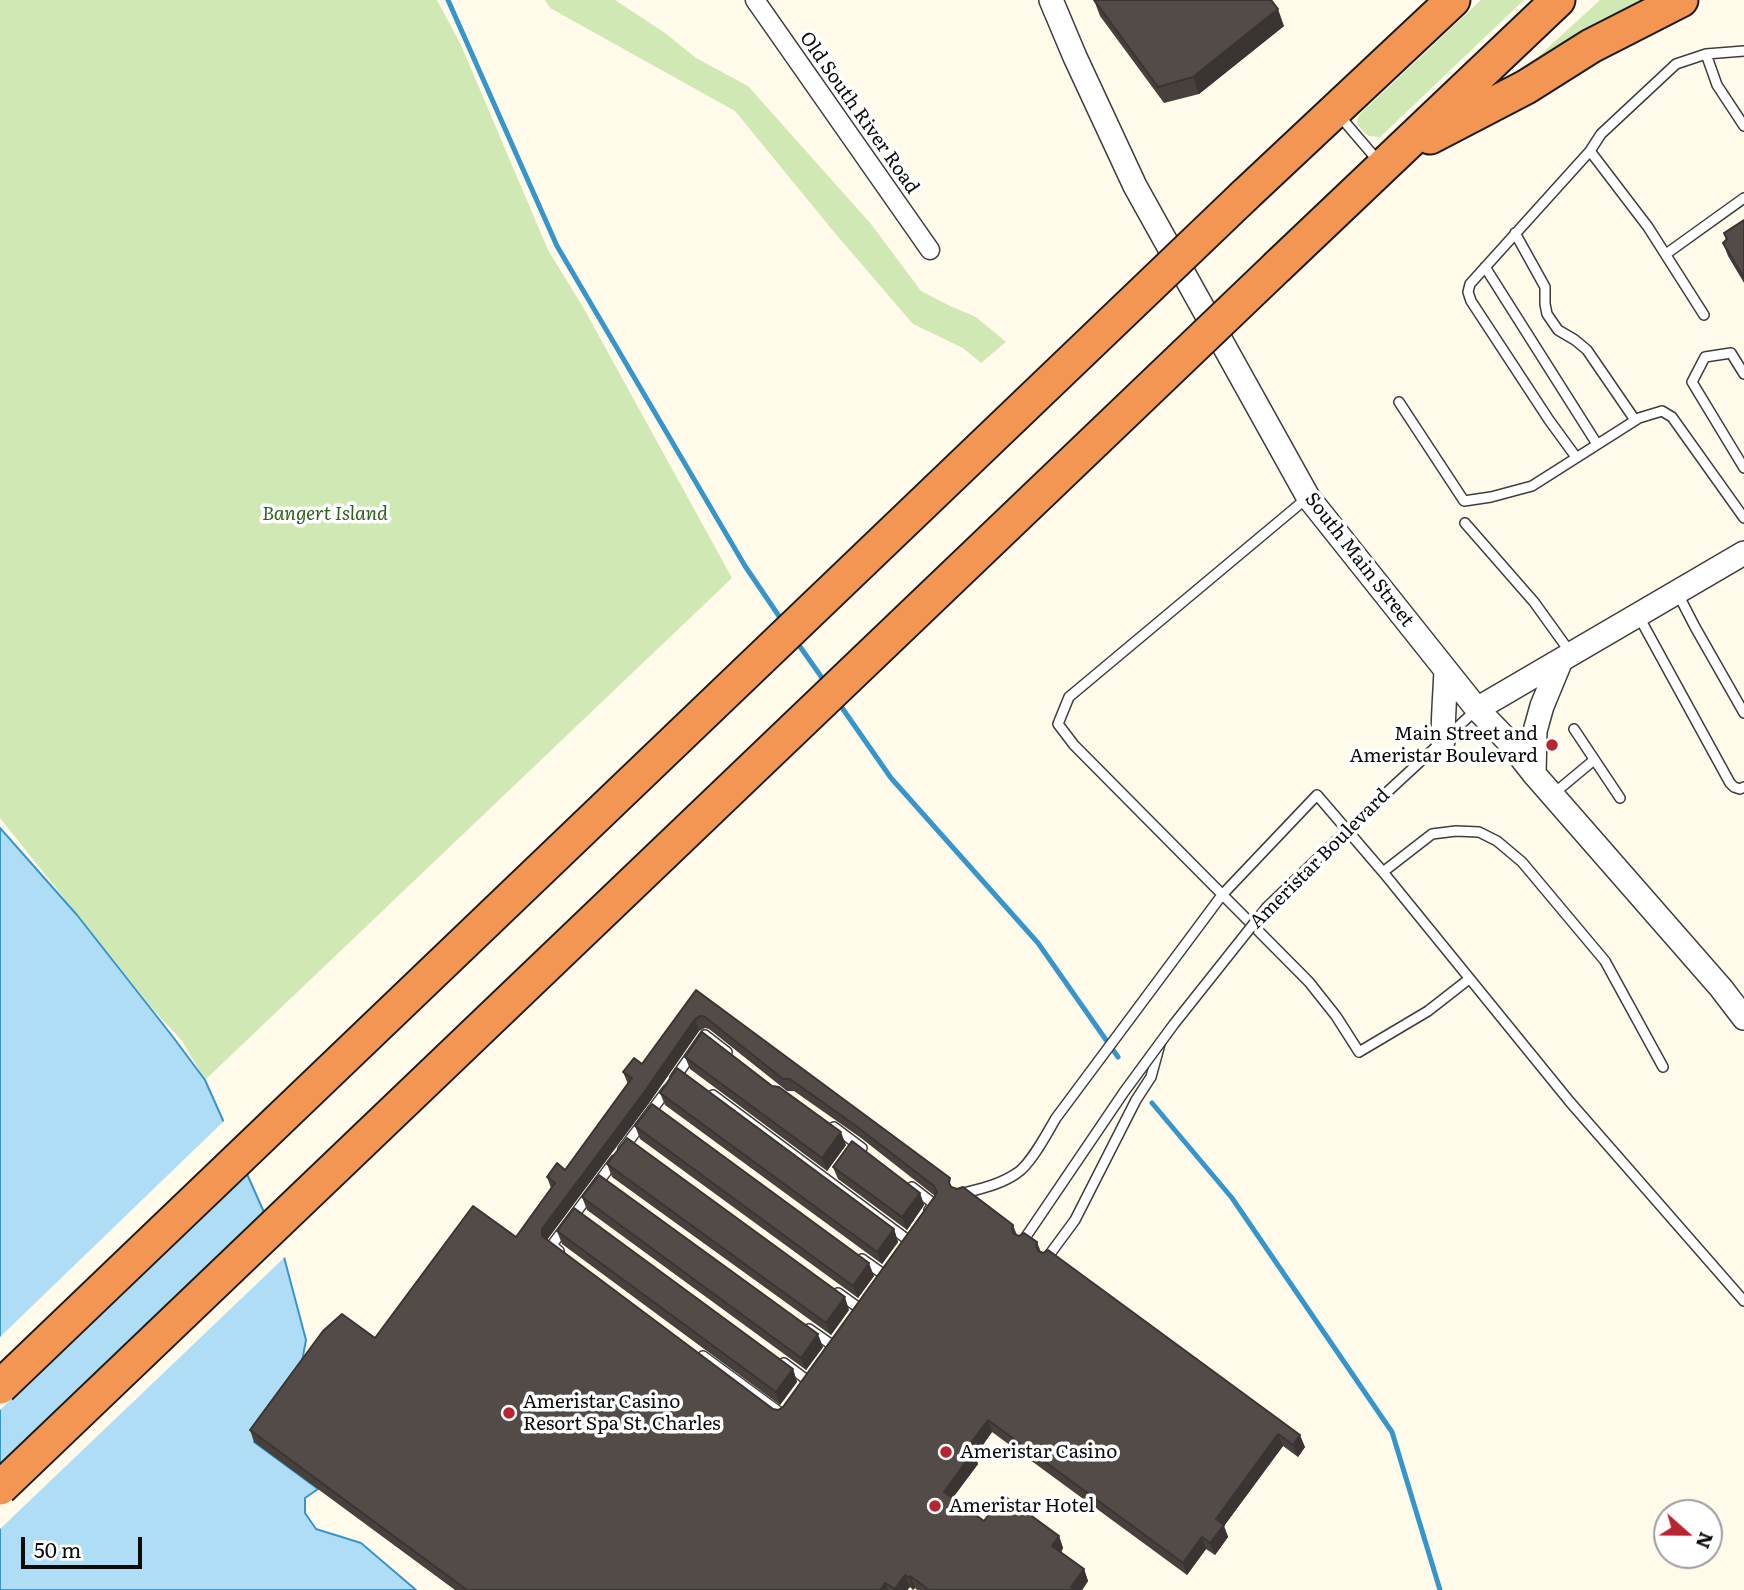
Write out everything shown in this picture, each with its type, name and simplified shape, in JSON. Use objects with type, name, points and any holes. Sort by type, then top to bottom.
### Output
[{"type":"highway","points":[[1360,86],[1422,0]]},
{"type":"highway","points":[[0,1387],[1244,196],[1453,0]]},
{"type":"highway","points":[[0,1488],[1559,0]]},
{"type":"highway","points":[[1388,161],[1526,86],[1591,46],[1681,0]]},
{"type":"street","name":"Old South River Road","points":[[755,0],[930,250]]},
{"type":"street","name":"South Main Street","points":[[1051,0],[1135,186],[1308,497],[1477,709],[1508,741],[1744,1018]]},
{"type":"street","name":"Ameristar Boulevard","points":[[1477,709],[1744,553]]},
{"type":"street","points":[[1534,774],[1535,731],[1542,706],[1566,657]]},
{"type":"street","points":[[1441,743],[1446,670]]},
{"type":"lane","points":[[1576,457],[1471,301],[1468,292],[1470,284],[1590,151],[1601,134],[1676,64],[1706,54],[1744,51]]},
{"type":"lane","points":[[1706,54],[1717,85],[1744,127]]},
{"type":"lane","points":[[1335,110],[1388,161]]},
{"type":"lane","points":[[1590,151],[1635,209],[1704,315]]},
{"type":"lane","points":[[1665,254],[1744,198]]},
{"type":"lane","points":[[1515,233],[1545,287],[1547,314],[1558,330],[1587,350],[1635,421]]},
{"type":"lane","points":[[1485,267],[1597,444]]},
{"type":"lane","points":[[1744,374],[1731,353],[1705,358],[1692,382],[1744,468]]},
{"type":"lane","points":[[1399,402],[1464,501],[1532,486],[1635,421],[1653,412],[1662,411],[1672,417],[1744,518]]},
{"type":"lane","points":[[1308,497],[1069,697],[1058,724],[1074,745],[1309,982],[1336,1016],[1359,1052],[1428,1011],[1469,979]]},
{"type":"lane","points":[[1465,523],[1534,602],[1566,657]]},
{"type":"lane","points":[[1678,592],[1744,713]]},
{"type":"lane","points":[[1638,615],[1730,783],[1740,789],[1744,787]]},
{"type":"lane","name":"Ameristar Boulevard","points":[[1023,1241],[1124,1092],[1267,907],[1477,709]]},
{"type":"lane","points":[[1574,729],[1620,797]]},
{"type":"lane","points":[[1552,795],[1594,760]]},
{"type":"lane","points":[[960,1194],[993,1185],[1019,1172],[1222,895],[1317,796],[1383,872],[1570,1101],[1744,1301]]},
{"type":"lane","points":[[1383,872],[1432,834],[1479,832],[1497,841],[1522,862],[1605,961],[1663,1067]]},
{"type":"lane","points":[[563,1253],[552,1245],[705,1035],[738,1060]]},
{"type":"lane","points":[[1047,1258],[1075,1220],[1136,1100],[1151,1077],[1160,1044]]},
{"type":"lane","points":[[680,1071],[691,1079]]},
{"type":"lane","points":[[701,1086],[908,1240]]},
{"type":"lane","points":[[655,1107],[666,1115]]},
{"type":"lane","points":[[824,1120],[865,1151]]},
{"type":"lane","points":[[629,1140],[640,1148]]},
{"type":"lane","points":[[849,1152],[856,1143]]},
{"type":"lane","points":[[829,1180],[836,1171]]},
{"type":"lane","points":[[601,1178],[612,1186]]},
{"type":"lane","points":[[904,1181],[933,1204],[921,1222]]},
{"type":"lane","points":[[577,1211],[588,1219]]},
{"type":"lane","points":[[901,1249],[914,1231]]},
{"type":"lane","points":[[850,1251],[883,1275]]},
{"type":"lane","points":[[875,1286],[889,1266]]},
{"type":"lane","points":[[826,1284],[859,1308]]},
{"type":"lane","points":[[852,1317],[867,1297]]},
{"type":"lane","points":[[799,1321],[832,1345]]},
{"type":"lane","points":[[826,1354],[839,1336]]},
{"type":"lane","points":[[694,1350],[782,1415],[789,1406]]},
{"type":"lane","points":[[774,1356],[807,1380]]},
{"type":"lane","points":[[801,1388],[814,1371]]},
{"type":"green space","name":"Bangert Island","points":[[0,0],[437,0],[461,45],[548,250],[583,307],[732,578],[205,1080],[182,1041],[151,1007],[0,818]]},
{"type":"green space","points":[[545,0],[615,0],[665,33],[696,58],[748,86],[871,224],[921,291],[976,317],[1006,342],[981,363],[963,348],[913,324],[735,111],[550,8]]},
{"type":"green space","points":[[1481,0],[1524,0],[1380,137],[1366,134],[1357,122],[1359,115]]},
{"type":"green space","points":[[1600,0],[1643,0],[1515,78]]},
{"type":"water","points":[[0,828],[77,915],[205,1080],[284,1257],[306,1340],[298,1383],[254,1442],[318,1489],[305,1498],[305,1513],[316,1529],[361,1543],[416,1590],[0,1590]]},
{"type":"pier","points":[[226,1119],[250,1171],[0,1410],[0,1337]]},
{"type":"pier","points":[[267,1211],[287,1255],[0,1529],[0,1467]]},
{"type":"building","points":[[1094,0],[1271,0],[1278,9],[1193,77],[1158,87]]},
{"type":"building","points":[[1744,220],[1744,278],[1723,243],[1727,239],[1724,233]]},
{"type":"building","points":[[696,990],[950,1178],[951,1187],[963,1187],[1013,1225],[1014,1234],[1019,1236],[1024,1233],[1037,1242],[1038,1251],[1043,1253],[1048,1250],[1300,1435],[1293,1445],[1278,1434],[1216,1519],[1224,1525],[1210,1543],[1202,1537],[1183,1563],[988,1420],[967,1448],[973,1452],[944,1492],[984,1521],[1003,1495],[1059,1536],[1052,1546],[1084,1569],[1071,1587],[1074,1590],[929,1590],[905,1575],[895,1589],[885,1583],[880,1590],[467,1590],[250,1430],[323,1331],[342,1314],[375,1338],[473,1206],[516,1237],[555,1183],[547,1177],[557,1163],[565,1170],[632,1078],[623,1072],[634,1058],[642,1064]],"holes":[[[705,1017],[783,1079],[790,1079],[856,1126],[934,1186],[937,1192],[783,1407],[778,1410],[773,1409],[542,1236],[542,1229],[695,1019]]]},
{"type":"building","points":[[702,1032],[772,1086],[779,1087],[841,1132],[822,1158],[685,1057]]},
{"type":"building","points":[[677,1068],[894,1229],[877,1252],[660,1093]]},
{"type":"building","points":[[652,1104],[869,1263],[853,1286],[635,1126]]},
{"type":"building","points":[[627,1138],[845,1297],[826,1323],[607,1164]]},
{"type":"building","points":[[852,1141],[920,1193],[902,1217],[833,1167]]},
{"type":"building","points":[[599,1175],[818,1334],[801,1358],[582,1197]]},
{"type":"building","points":[[574,1208],[793,1369],[776,1392],[557,1231]]},
{"type":"waterway","points":[[448,0],[557,246],[745,566],[783,622]]},
{"type":"waterway","points":[[796,641],[825,682]]},
{"type":"waterway","points":[[838,702],[891,778],[1038,943],[1118,1057]]},
{"type":"waterway","points":[[1152,1103],[1232,1198],[1392,1432],[1440,1590]]},
{"type":"place","name":"Main Street and Ameristar Boulevard","points":[[1552,745]]},
{"type":"place","name":"Ameristar Casino Resort Spa St. Charles","points":[[509,1413]]},
{"type":"place","name":"Ameristar Casino","points":[[946,1452]]},
{"type":"place","name":"Ameristar Hotel","points":[[935,1506]]}]
